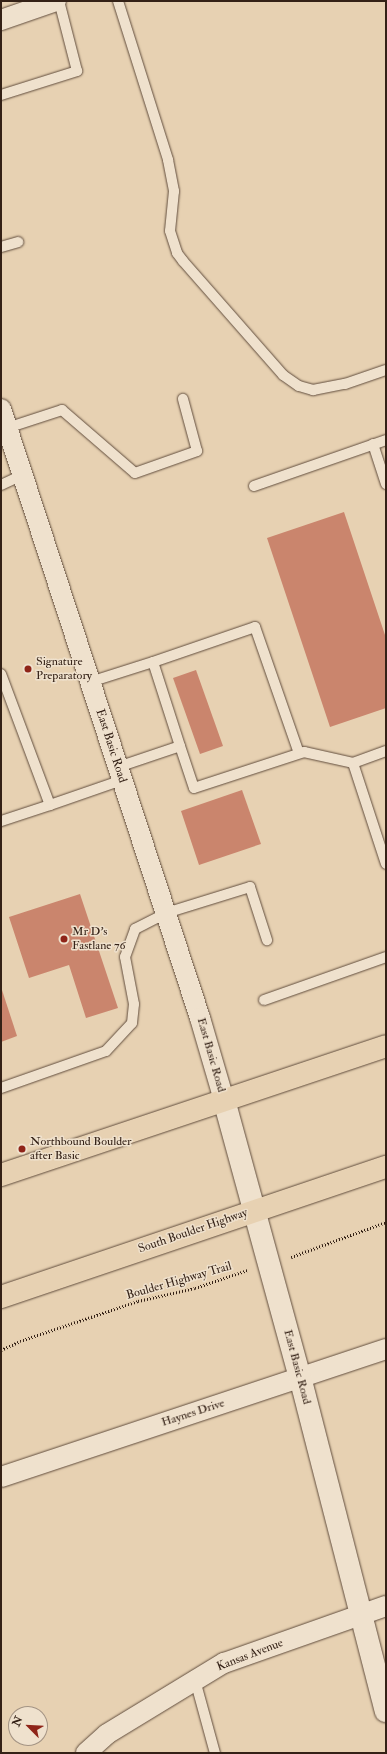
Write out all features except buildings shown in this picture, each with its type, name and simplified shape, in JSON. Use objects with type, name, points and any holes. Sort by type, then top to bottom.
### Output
[{"type":"main road","points":[[1,1174],[386,1046]]},
{"type":"main road","name":"South Boulder Highway","points":[[1,1297],[386,1167]]},
{"type":"street","points":[[1,20],[57,1]]},
{"type":"street","name":"East Basic Road","points":[[4,418],[166,913],[224,1100],[300,1378],[386,1711]]},
{"type":"street","name":"Haynes Drive","points":[[1,1477],[386,1349]]},
{"type":"street","name":"Kansas Avenue","points":[[86,1753],[107,1734],[224,1662],[386,1606]]},
{"type":"lane","points":[[1,95],[77,71],[57,1]]},
{"type":"lane","points":[[118,1],[168,160],[174,190],[170,231],[177,253],[278,370],[299,386],[313,390],[319,389],[345,384],[386,370]]},
{"type":"lane","points":[[1,247],[18,242]]},
{"type":"lane","points":[[4,418],[62,410],[136,473],[197,451],[183,399]]},
{"type":"lane","points":[[254,486],[386,440]]},
{"type":"lane","points":[[373,444],[386,484]]},
{"type":"lane","points":[[1,485],[22,475]]},
{"type":"lane","points":[[90,682],[255,627],[299,754]]},
{"type":"lane","points":[[153,662],[194,788],[304,752],[353,763],[386,751]]},
{"type":"lane","points":[[1,674],[50,805]]},
{"type":"lane","points":[[1,821],[50,805],[180,746]]},
{"type":"lane","points":[[353,763],[386,864]]},
{"type":"lane","points":[[1,1088],[106,1051],[132,1023],[134,1004],[125,957],[135,929],[166,913],[250,887],[267,940]]},
{"type":"lane","points":[[264,1000],[386,957]]},
{"type":"lane","points":[[195,1680],[215,1753]]},
{"type":"path","name":"Boulder Highway Trail","points":[[1,1350],[20,1341],[138,1301],[195,1288],[269,1264],[386,1222]]},
{"type":"place","name":"Signature Preparatory","points":[[28,669]]},
{"type":"place","name":"Mr D's Fastlane 76","points":[[64,939]]},
{"type":"place","name":"Northbound Boulder after Basic","points":[[22,1149]]}]
